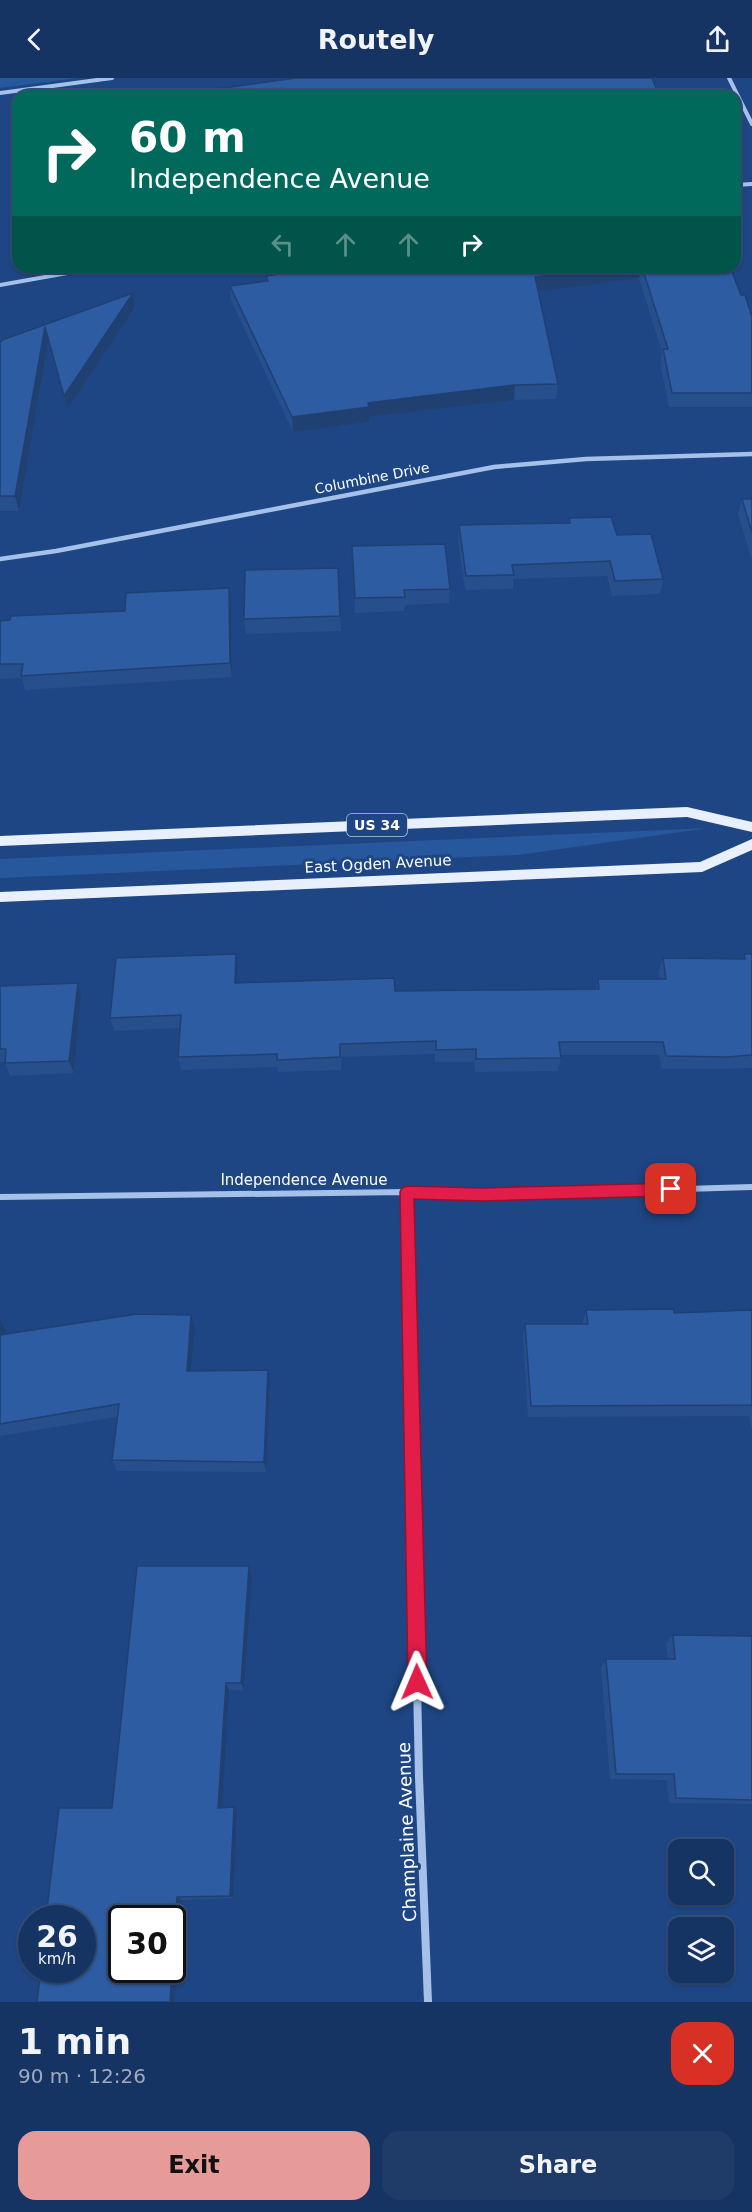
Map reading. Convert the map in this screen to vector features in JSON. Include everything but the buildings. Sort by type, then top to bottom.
[{"type":"main road","name":"US 34","points":[[0,841],[687,812],[752,827]]},
{"type":"main road","name":"East Ogden Avenue","points":[[0,897],[702,867],[752,844]]},
{"type":"street","points":[[22,90],[112,78]]},
{"type":"street","points":[[741,102],[752,124]]},
{"type":"street","points":[[0,285],[67,273]]},
{"type":"street","name":"Columbine Drive","points":[[0,559],[67,549],[494,467],[586,459],[752,454]]},
{"type":"street","name":"Independence Avenue","points":[[0,1197],[407,1192],[482,1194],[752,1187]]},
{"type":"street","name":"Champlaine Avenue","points":[[407,1192],[419,1777],[428,2002]]},
{"type":"shaded area","points":[[0,78],[78,78],[0,88]]},
{"type":"shaded area","points":[[709,828],[518,855],[0,878],[0,859]]},
{"type":"route","points":[[417,1682],[407,1192],[482,1194],[671,1189]]}]
